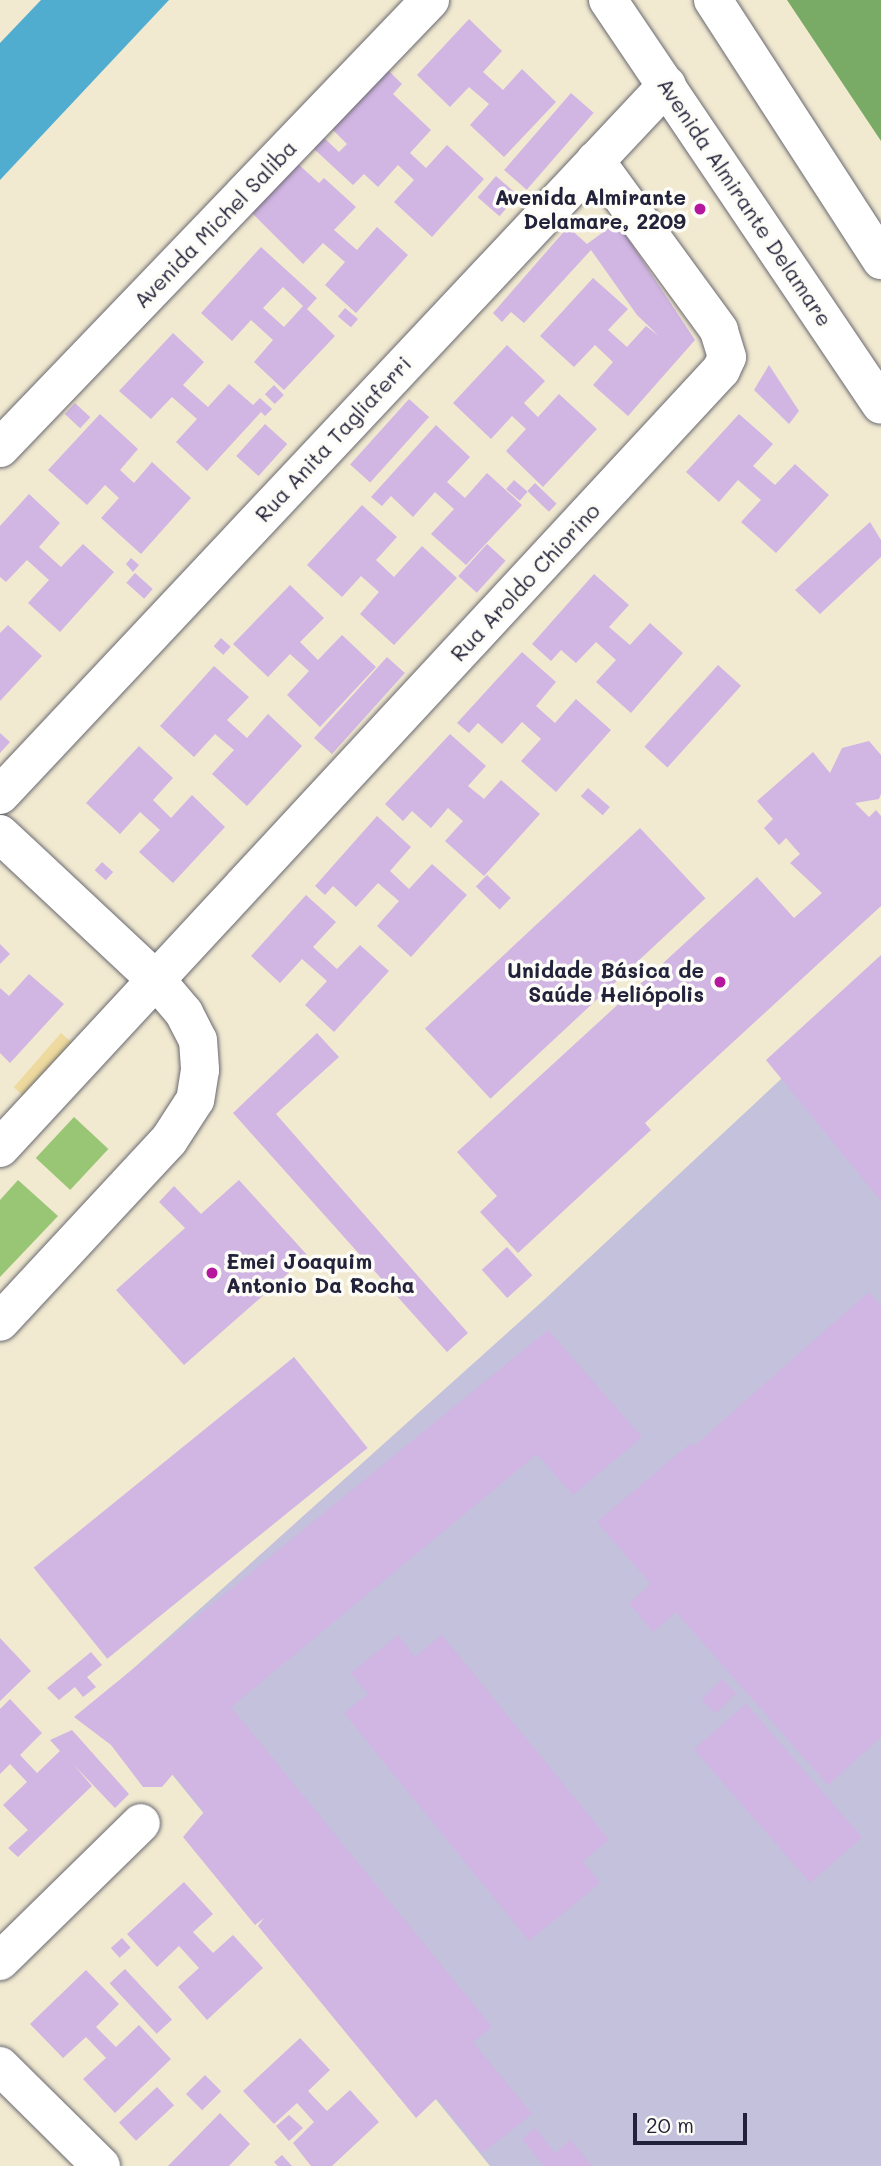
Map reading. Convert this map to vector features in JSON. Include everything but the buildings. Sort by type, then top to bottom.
[{"type":"street","name":"Avenida Michel Saliba","points":[[0,447],[430,0]]},
{"type":"street","name":"Avenida Almirante Delamare","points":[[608,0],[881,404]]},
{"type":"street","points":[[713,0],[881,260]]},
{"type":"street","name":"Rua Anita Tagliaferri","points":[[0,795],[667,85]]},
{"type":"street","name":"Rua Aroldo Chiorino","points":[[0,1148],[158,981],[721,370],[727,357],[719,330],[594,160]]},
{"type":"street","points":[[0,834],[158,981],[184,1013],[198,1040],[200,1070],[195,1100],[169,1140],[0,1322]]},
{"type":"street","points":[[0,1961],[141,1823]]},
{"type":"street","points":[[0,2066],[101,2166]]},
{"type":"shaded area","points":[[881,986],[881,2166],[490,2166],[106,1693],[545,1299]]},
{"type":"green space","points":[[787,0],[881,0],[881,141]]},
{"type":"green space","points":[[74,1117],[108,1149],[70,1190],[36,1158]]},
{"type":"green space","points":[[18,1180],[58,1216],[0,1277],[0,1200]]},
{"type":"sand","points":[[61,1033],[82,1051],[35,1106],[14,1087]]},
{"type":"water","points":[[41,0],[169,0],[0,180],[0,43]]},
{"type":"place","name":"Avenida Almirante Delamare, 2209","points":[[700,209]]},
{"type":"place","name":"Unidade Básica de Saúde Heliópolis","points":[[720,982]]},
{"type":"place","name":"Emei Joaquim Antonio Da Rocha","points":[[212,1273]]}]
